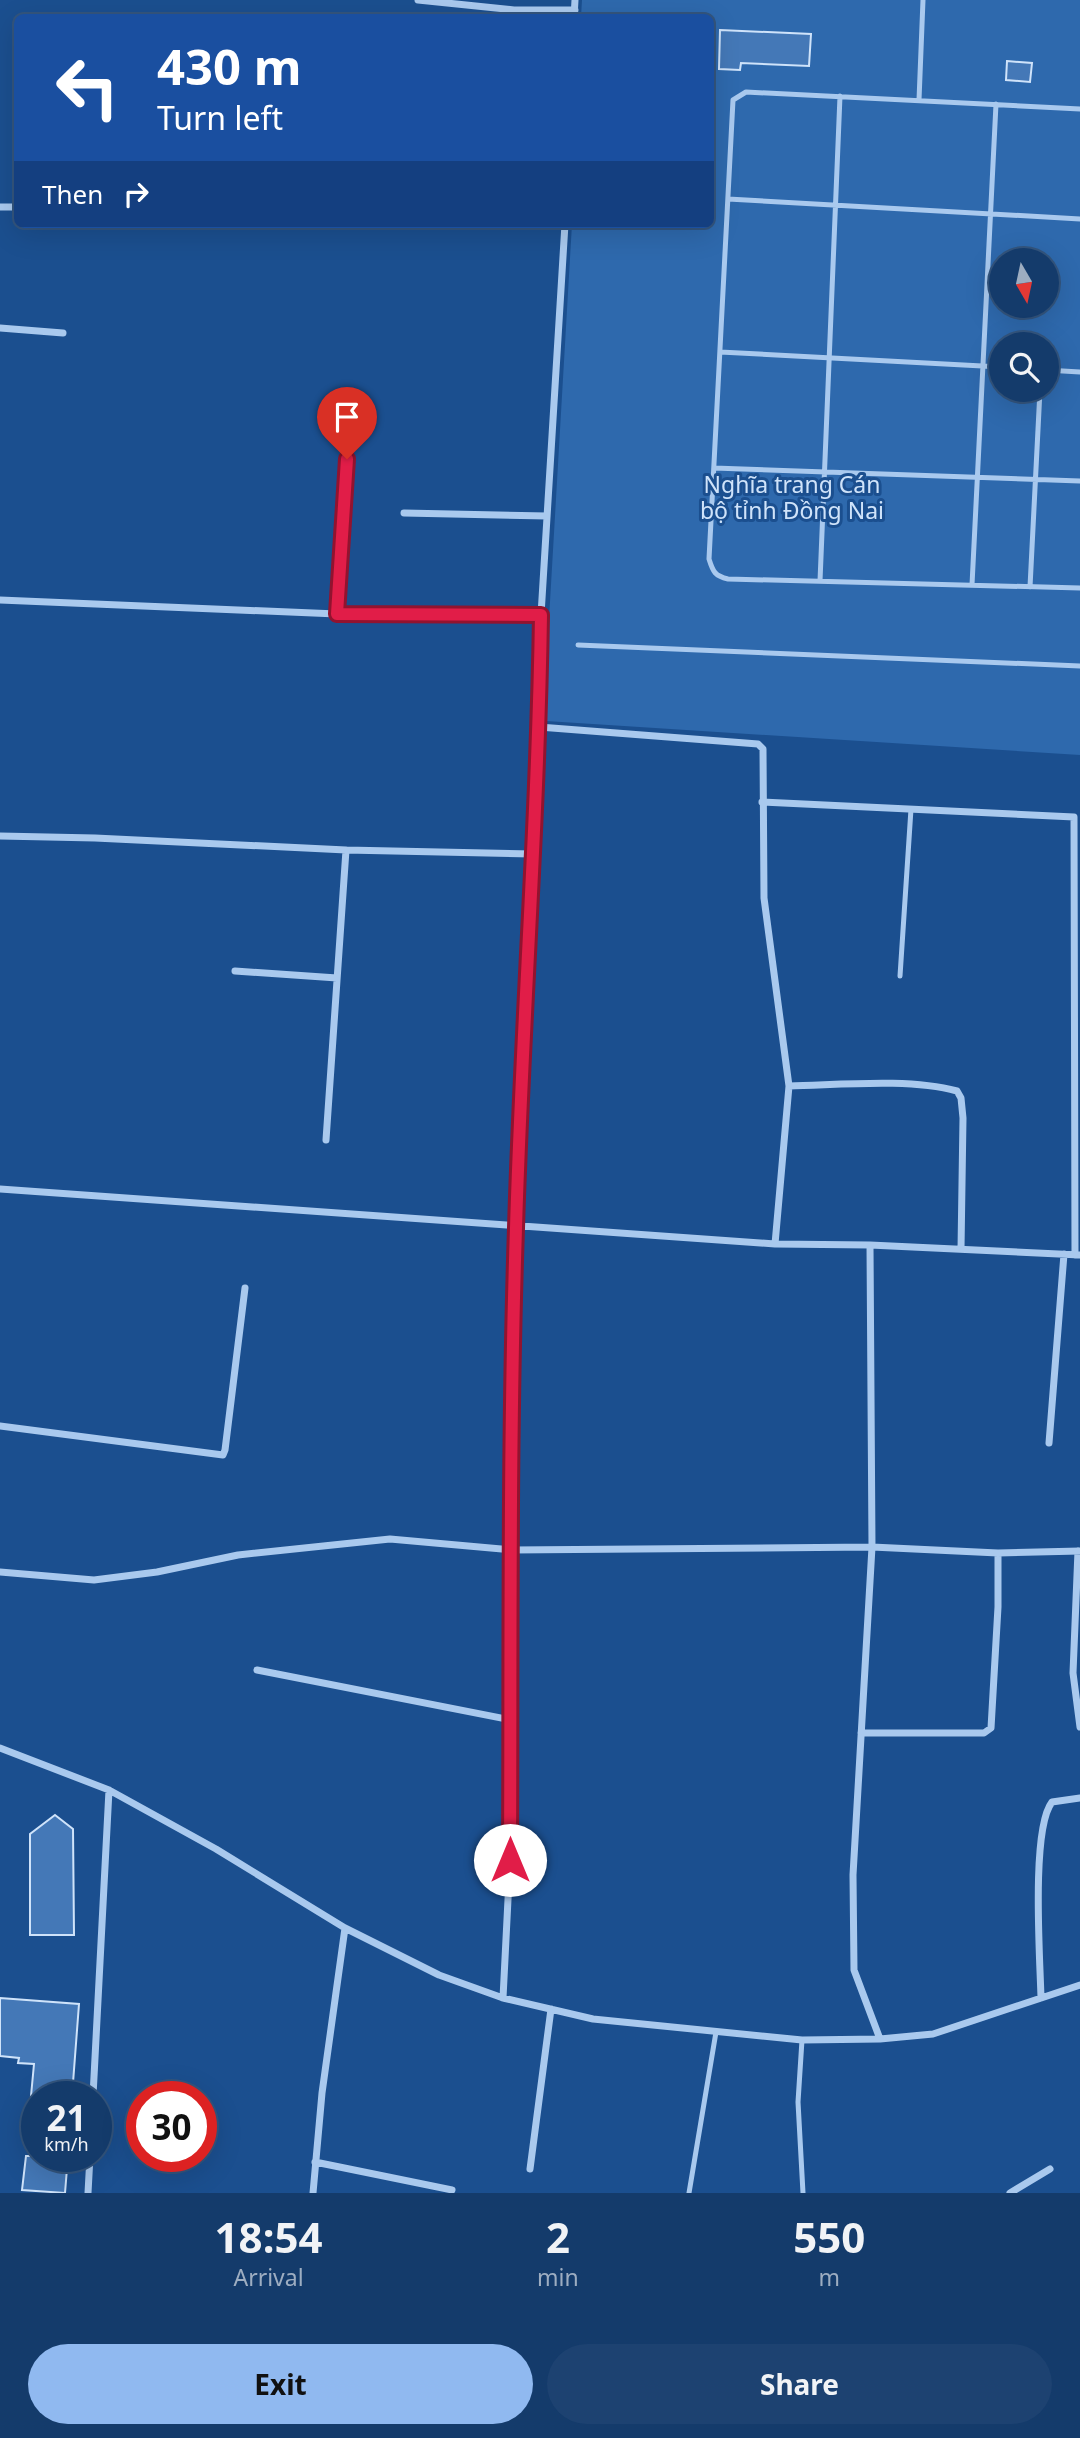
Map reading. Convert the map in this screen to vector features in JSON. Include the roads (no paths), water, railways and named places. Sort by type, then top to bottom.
[{"type":"street","points":[[418,0],[575,14],[575,0]]},
{"type":"street","points":[[503,1998],[510,1860],[511,1385],[516,1226],[539,727],[541,615],[565,228]]},
{"type":"street","points":[[0,328],[63,333]]},
{"type":"street","points":[[337,614],[350,407]]},
{"type":"street","points":[[404,513],[547,516]]},
{"type":"street","points":[[0,600],[337,614],[541,615]]},
{"type":"street","points":[[539,727],[758,744],[763,749],[764,898],[789,1086],[775,1244]]},
{"type":"street","points":[[0,1189],[775,1244],[870,1245],[1077,1255],[1077,824],[1074,817],[762,802]]},
{"type":"street","points":[[0,836],[109,838],[345,850],[532,853]]},
{"type":"street","points":[[326,1140],[345,850]]},
{"type":"street","points":[[235,971],[337,978]]},
{"type":"street","points":[[789,1086],[898,1085],[943,1087],[957,1091],[961,1098],[963,1118],[961,1249]]},
{"type":"street","points":[[870,1245],[872,1547],[853,1875],[853,1970],[880,2039]]},
{"type":"street","points":[[1049,1443],[1064,1254]]},
{"type":"street","points":[[0,1426],[223,1455],[245,1289]]},
{"type":"street","points":[[0,1572],[94,1580],[157,1572],[239,1555],[390,1539],[512,1550],[872,1547],[998,1553],[1079,1551],[1073,1673],[1080,1727]]},
{"type":"street","points":[[861,1733],[984,1733],[991,1728],[998,1606],[998,1553]]},
{"type":"street","points":[[257,1671],[511,1720]]},
{"type":"street","points":[[0,1748],[109,1790],[216,1849],[345,1928],[439,1975],[503,1998],[593,2019],[802,2040],[880,2039],[933,2034],[1080,1985]]},
{"type":"street","points":[[94,2081],[109,1790]]},
{"type":"street","points":[[1041,1998],[1039,1855],[1042,1823],[1046,1809],[1052,1802],[1080,1798]]},
{"type":"street","points":[[313,2193],[322,2093],[345,1928]]},
{"type":"street","points":[[530,2169],[551,2009]]},
{"type":"street","points":[[315,2162],[452,2190]]},
{"type":"street","points":[[1010,2193],[1050,2169]]},
{"type":"street","points":[[88,2193],[89,2172]]},
{"type":"lane","points":[[919,100],[923,0]]},
{"type":"lane","points":[[1080,109],[746,92],[733,100],[709,559],[713,573],[728,579],[1080,588]]},
{"type":"lane","points":[[820,581],[840,96]]},
{"type":"lane","points":[[972,585],[996,104]]},
{"type":"lane","points":[[728,199],[1080,219]]},
{"type":"lane","points":[[720,352],[989,367]]},
{"type":"lane","points":[[1059,371],[1080,372]]},
{"type":"lane","points":[[1030,587],[1039,402]]},
{"type":"lane","points":[[714,468],[1080,481]]},
{"type":"lane","points":[[578,645],[1080,666]]},
{"type":"lane","points":[[900,976],[911,810]]},
{"type":"lane","points":[[689,2193],[716,2032]]},
{"type":"lane","points":[[802,2040],[798,2102],[803,2193]]},
{"type":"park label","name":"Nghĩa trang Cán bộ tỉnh Đồng Nai","points":[[792,498]]}]
